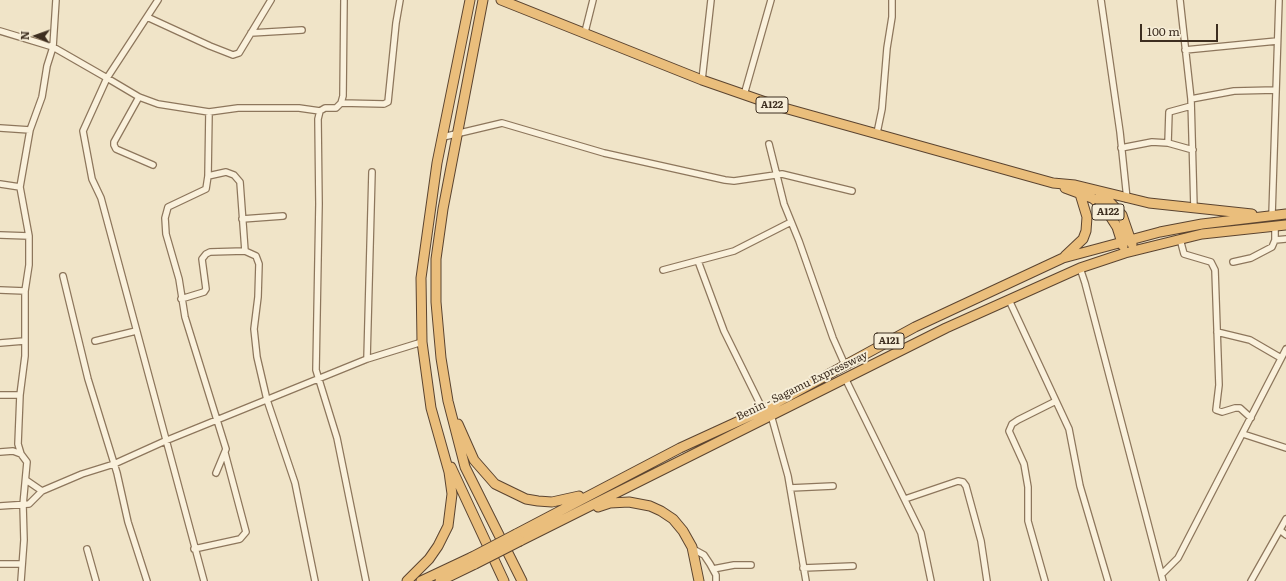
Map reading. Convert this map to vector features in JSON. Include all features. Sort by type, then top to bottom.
[{"type":"highway","name":"A122","points":[[501,0],[702,80],[744,95],[777,106],[877,132],[988,166],[1053,183],[1092,198],[1105,208],[1112,217],[1121,242],[1129,251]]},
{"type":"highway","points":[[407,581],[429,559],[448,526],[452,494],[441,442],[431,408],[422,342],[421,278],[437,163],[469,2]]},
{"type":"highway","points":[[482,4],[457,134],[436,258],[436,302],[441,358],[448,401],[465,467],[522,581]]},
{"type":"highway","name":"A122","points":[[1053,183],[1075,185],[1095,191],[1108,200],[1122,215],[1131,239],[1129,251]]},
{"type":"highway","points":[[1095,191],[1149,203],[1267,215]]},
{"type":"highway","points":[[1064,258],[1083,238],[1086,230],[1086,217],[1080,194]]},
{"type":"highway","name":"A121","points":[[474,561],[518,538],[618,481],[692,442],[767,413],[845,365],[939,315],[1064,258],[1131,239],[1202,224],[1267,215],[1286,214]]},
{"type":"highway","name":"Benin - Sagamu Expressway","points":[[518,538],[568,517],[767,413],[1080,268],[1129,251],[1202,234],[1286,224]]},
{"type":"highway","points":[[448,401],[474,460],[486,476],[507,490],[526,499],[552,502],[572,499],[618,481]]},
{"type":"highway","points":[[441,442],[469,508],[504,581]]},
{"type":"highway","points":[[568,517],[610,504],[629,502],[650,506],[673,519],[683,531],[693,549],[699,581]]},
{"type":"highway","points":[[421,581],[474,561]]},
{"type":"highway","points":[[440,581],[474,561]]},
{"type":"street","points":[[21,581],[24,540],[23,505],[27,462],[21,454],[18,444],[20,395],[25,356],[25,291],[29,265],[29,236],[20,187],[30,130],[42,97],[47,66],[53,47],[56,0]]},
{"type":"street","points":[[158,0],[107,78],[83,131],[92,179],[100,198],[194,549],[204,581]]},
{"type":"street","points":[[147,17],[210,46],[234,55],[239,53],[271,0]]},
{"type":"street","points":[[342,103],[344,0]]},
{"type":"street","points":[[0,31],[53,47],[139,97],[158,104],[209,112],[238,108],[299,108],[320,111],[325,108],[336,108],[342,103],[384,104],[388,102],[396,23],[400,0]]},
{"type":"street","points":[[584,32],[593,0]]},
{"type":"street","points":[[702,80],[711,0]]},
{"type":"street","points":[[744,95],[771,0]]},
{"type":"street","points":[[877,132],[882,109],[887,48],[892,17],[892,0]]},
{"type":"street","points":[[1101,0],[1127,198]]},
{"type":"street","points":[[1180,0],[1191,99],[1194,208]]},
{"type":"street","points":[[1267,215],[1276,90],[1279,0]]},
{"type":"street","points":[[251,33],[302,30]]},
{"type":"street","points":[[1185,50],[1277,41]]},
{"type":"street","points":[[1191,99],[1234,91],[1276,90]]},
{"type":"street","points":[[139,97],[114,142],[114,146],[116,149],[153,165]]},
{"type":"street","points":[[1168,143],[1169,112],[1191,106]]},
{"type":"street","points":[[320,111],[318,118],[319,204],[316,370],[337,438],[366,581]]},
{"type":"street","points":[[194,549],[240,539],[246,532],[225,453],[225,444],[216,420],[185,317],[179,279],[166,234],[165,214],[168,207],[204,191],[207,185],[209,112]]},
{"type":"street","points":[[443,137],[502,123],[604,153],[725,180],[734,181],[776,174],[852,191]]},
{"type":"street","points":[[0,128],[30,130]]},
{"type":"street","points":[[1121,148],[1152,142],[1168,143],[1193,150]]},
{"type":"street","points":[[769,144],[784,204],[833,338],[845,365]]},
{"type":"street","points":[[208,176],[226,172],[234,175],[240,182],[245,251]]},
{"type":"street","points":[[367,359],[372,172]]},
{"type":"street","points":[[0,184],[20,187]]},
{"type":"street","points":[[242,219],[283,216]]},
{"type":"street","points":[[662,270],[747,246],[791,222]]},
{"type":"street","points":[[1233,262],[1252,258],[1272,247],[1275,240],[1274,226]]},
{"type":"street","points":[[0,235],[29,236]]},
{"type":"street","points":[[1180,239],[1184,254],[1211,262],[1214,265],[1219,385],[1216,410],[1222,412],[1240,408],[1251,418]]},
{"type":"street","points":[[1275,240],[1286,239]]},
{"type":"street","points":[[182,299],[204,292],[203,256],[210,252],[245,251],[256,256],[259,264],[258,297],[254,329],[257,357],[267,400],[295,483],[315,581]]},
{"type":"street","points":[[698,261],[724,331],[767,413],[783,453],[806,581]]},
{"type":"street","points":[[1080,268],[1163,581]]},
{"type":"street","points":[[63,276],[88,379],[114,464],[128,522],[147,581]]},
{"type":"street","points":[[0,290],[25,291]]},
{"type":"street","points":[[1009,300],[1069,429],[1080,486],[1108,581]]},
{"type":"street","points":[[95,341],[136,331]]},
{"type":"street","points":[[1217,332],[1250,340],[1281,358]]},
{"type":"street","points":[[0,343],[24,341]]},
{"type":"street","points":[[0,506],[29,504],[42,491],[88,472],[114,464],[165,441],[367,359],[422,342]]},
{"type":"street","points":[[1162,574],[1178,558],[1286,349]]},
{"type":"street","points":[[844,378],[921,533],[931,581]]},
{"type":"street","points":[[0,395],[20,395]]},
{"type":"street","points":[[1045,581],[1028,522],[1028,487],[1024,464],[1009,431],[1012,424],[1018,420],[1056,401]]},
{"type":"street","points":[[1243,434],[1286,448]]},
{"type":"street","points":[[0,452],[13,451],[21,454]]},
{"type":"street","points":[[216,473],[225,453]]},
{"type":"street","points":[[26,480],[42,491]]},
{"type":"street","points":[[905,499],[958,482],[963,482],[966,486],[981,541],[987,581]]},
{"type":"street","points":[[790,488],[833,486]]},
{"type":"street","points":[[1251,581],[1286,519]]},
{"type":"street","points":[[1280,530],[1286,535]]},
{"type":"street","points":[[87,549],[96,581]]},
{"type":"street","points":[[693,549],[704,555],[714,569],[716,581]]},
{"type":"street","points":[[0,564],[22,564]]},
{"type":"street","points":[[714,569],[734,565],[751,565]]},
{"type":"street","points":[[803,568],[853,566]]}]
